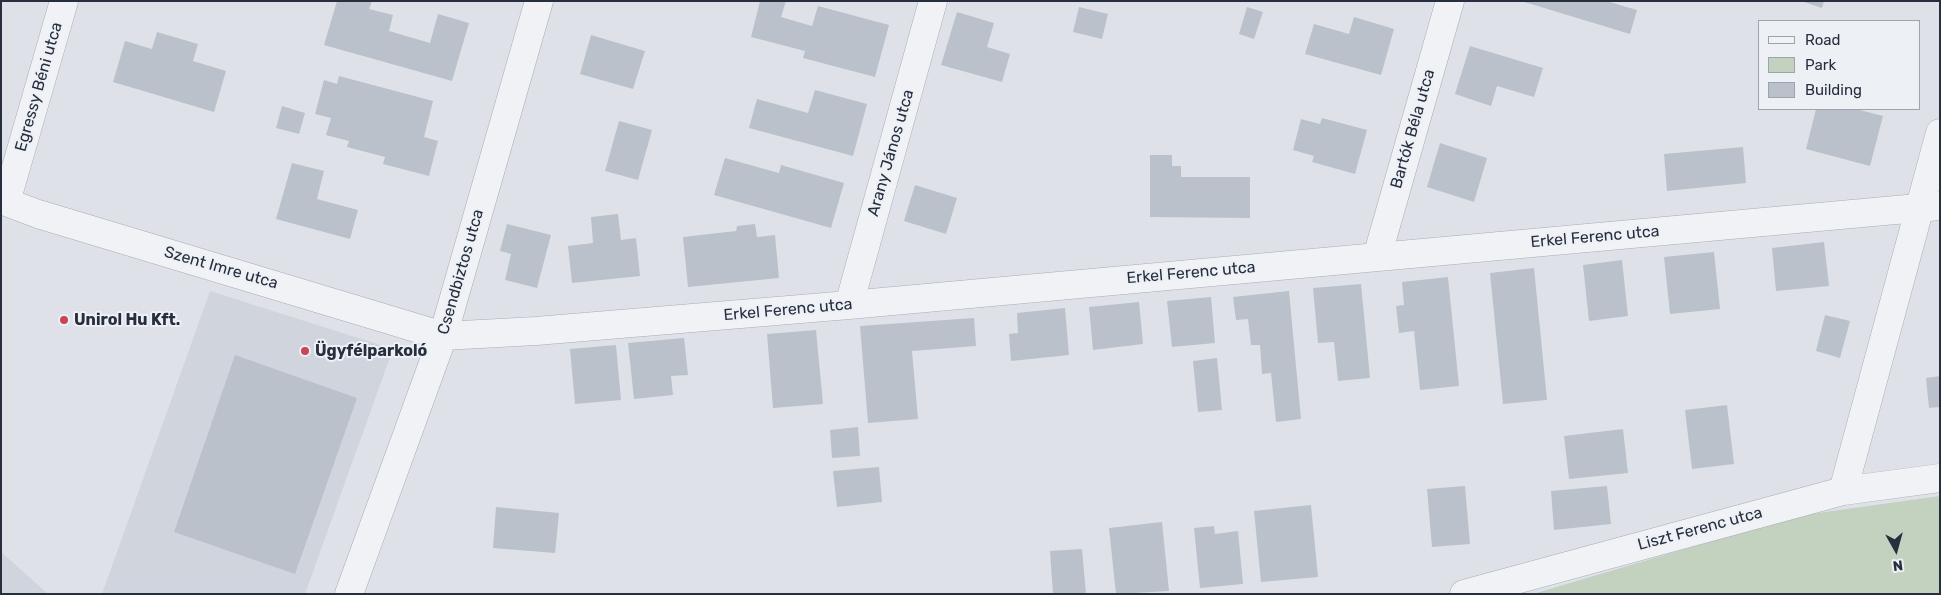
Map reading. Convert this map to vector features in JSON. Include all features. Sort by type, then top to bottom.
[{"type":"street","name":"Egressy Béni utca","points":[[4,200],[64,1]]},
{"type":"street","name":"Csendbiztos utca","points":[[349,594],[443,336],[539,1]]},
{"type":"street","name":"Arany János utca","points":[[849,305],[933,1]]},
{"type":"street","name":"Bartók Béla utca","points":[[1377,256],[1450,1]]},
{"type":"street","points":[[1843,491],[1929,206],[1940,133]]},
{"type":"street","name":"Szent Imre utca","points":[[4,200],[38,214],[443,336]]},
{"type":"street","name":"Erkel Ferenc utca","points":[[443,336],[536,332],[849,305],[1929,206]]},
{"type":"street","name":"Liszt Ferenc utca","points":[[1464,594],[1843,491],[1940,478]]},
{"type":"shaded area","points":[[210,291],[393,349],[305,594],[102,594]]},
{"type":"shaded area","points":[[1,552],[48,594],[1,594]]},
{"type":"green space","points":[[1940,496],[1940,594],[1533,594],[1796,516]]},
{"type":"building","points":[[337,1],[372,1],[369,9],[393,15],[389,31],[430,43],[438,14],[469,23],[452,81],[324,45]]},
{"type":"building","points":[[760,1],[786,1],[781,17],[812,26],[818,6],[889,25],[875,77],[803,58],[805,51],[751,37]]},
{"type":"building","points":[[1521,1],[1606,1],[1637,10],[1630,34]]},
{"type":"building","points":[[1801,1],[1824,1],[1822,8]]},
{"type":"building","points":[[1079,7],[1108,14],[1102,39],[1073,32]]},
{"type":"building","points":[[1247,7],[1263,12],[1254,39],[1239,34]]},
{"type":"building","points":[[957,12],[994,23],[987,47],[1010,54],[1002,82],[941,65]]},
{"type":"building","points":[[1354,17],[1394,29],[1381,75],[1305,54],[1314,24],[1349,34]]},
{"type":"building","points":[[157,32],[198,44],[193,61],[226,71],[214,112],[113,82],[125,41],[152,49]]},
{"type":"building","points":[[591,35],[645,51],[633,89],[580,74]]},
{"type":"building","points":[[1470,46],[1543,68],[1534,97],[1497,86],[1491,106],[1455,94]]},
{"type":"building","points":[[339,76],[433,101],[424,137],[438,141],[429,176],[383,164],[385,157],[347,147],[349,141],[326,135],[331,118],[315,114],[324,80],[337,84]]},
{"type":"building","points":[[815,90],[867,104],[853,156],[749,128],[757,99],[808,113]]},
{"type":"building","points":[[282,106],[305,113],[299,134],[276,128]]},
{"type":"building","points":[[1816,110],[1860,110],[1883,116],[1870,166],[1806,149]]},
{"type":"building","points":[[1322,118],[1367,130],[1355,174],[1312,162],[1314,156],[1293,150],[1301,119],[1320,124]]},
{"type":"building","points":[[619,121],[652,130],[638,180],[605,171]]},
{"type":"building","points":[[1440,143],[1487,158],[1474,202],[1427,187]]},
{"type":"building","points":[[1743,147],[1746,183],[1667,191],[1664,154]]},
{"type":"building","points":[[1150,155],[1172,155],[1172,166],[1181,166],[1181,177],[1250,177],[1250,218],[1150,217]]},
{"type":"building","points":[[725,158],[779,173],[781,165],[844,183],[831,228],[714,195]]},
{"type":"building","points":[[292,163],[324,171],[317,199],[358,210],[350,239],[276,219]]},
{"type":"building","points":[[915,185],[957,198],[946,234],[904,221]]},
{"type":"building","points":[[618,214],[621,240],[636,238],[640,276],[572,283],[568,246],[593,243],[591,217]]},
{"type":"building","points":[[507,224],[551,235],[537,288],[505,280],[511,254],[500,251]]},
{"type":"building","points":[[755,224],[757,237],[775,235],[779,278],[688,287],[683,237],[736,231],[737,226]]},
{"type":"building","points":[[1824,242],[1829,286],[1776,291],[1772,248]]},
{"type":"building","points":[[1714,252],[1720,309],[1670,314],[1664,257]]},
{"type":"building","points":[[1622,260],[1628,316],[1589,321],[1583,265]]},
{"type":"building","points":[[1534,268],[1547,400],[1503,404],[1490,273]]},
{"type":"building","points":[[1448,277],[1459,386],[1420,390],[1414,331],[1399,333],[1396,306],[1404,305],[1402,282]]},
{"type":"building","points":[[1361,284],[1370,378],[1338,381],[1334,342],[1318,343],[1313,288]]},
{"type":"building","points":[[1289,291],[1301,419],[1276,422],[1271,373],[1262,374],[1260,345],[1251,345],[1248,319],[1236,320],[1233,297]]},
{"type":"building","points":[[1211,297],[1215,343],[1172,347],[1167,301]]},
{"type":"building","points":[[1139,302],[1143,344],[1093,350],[1089,307]]},
{"type":"building","points":[[1065,308],[1069,355],[1011,361],[1009,334],[1018,333],[1017,313]]},
{"type":"building","points":[[1825,315],[1850,321],[1840,358],[1816,351]]},
{"type":"building","points":[[974,318],[976,346],[912,351],[918,419],[868,423],[860,326]]},
{"type":"building","points":[[816,330],[823,404],[773,408],[767,334]]},
{"type":"building","points":[[684,338],[688,375],[671,376],[673,395],[634,399],[628,343]]},
{"type":"building","points":[[616,345],[621,400],[575,404],[570,349]]},
{"type":"building","points":[[235,355],[357,398],[295,574],[174,532]]},
{"type":"building","points":[[1217,358],[1222,410],[1198,412],[1193,361]]},
{"type":"building","points":[[1940,376],[1940,407],[1929,408],[1926,378]]},
{"type":"building","points":[[1727,405],[1734,464],[1692,469],[1685,410]]},
{"type":"building","points":[[858,427],[860,456],[832,458],[830,430]]},
{"type":"building","points":[[1623,429],[1628,473],[1569,479],[1564,436]]},
{"type":"building","points":[[879,467],[882,502],[837,507],[833,471]]},
{"type":"building","points":[[1465,486],[1470,544],[1432,547],[1427,489]]},
{"type":"building","points":[[1607,486],[1611,524],[1554,530],[1551,491]]},
{"type":"building","points":[[1311,505],[1318,577],[1261,582],[1254,511]]},
{"type":"building","points":[[496,507],[559,513],[555,553],[493,548]]},
{"type":"building","points":[[1162,522],[1169,591],[1116,594],[1109,528]]},
{"type":"building","points":[[1214,526],[1215,534],[1238,531],[1243,584],[1200,588],[1194,528]]},
{"type":"building","points":[[1082,549],[1086,594],[1053,594],[1050,551]]},
{"type":"place","name":"Unirol Hu Kft.","points":[[64,320]]},
{"type":"place","name":"Ügyfélparkoló","points":[[305,351]]}]
